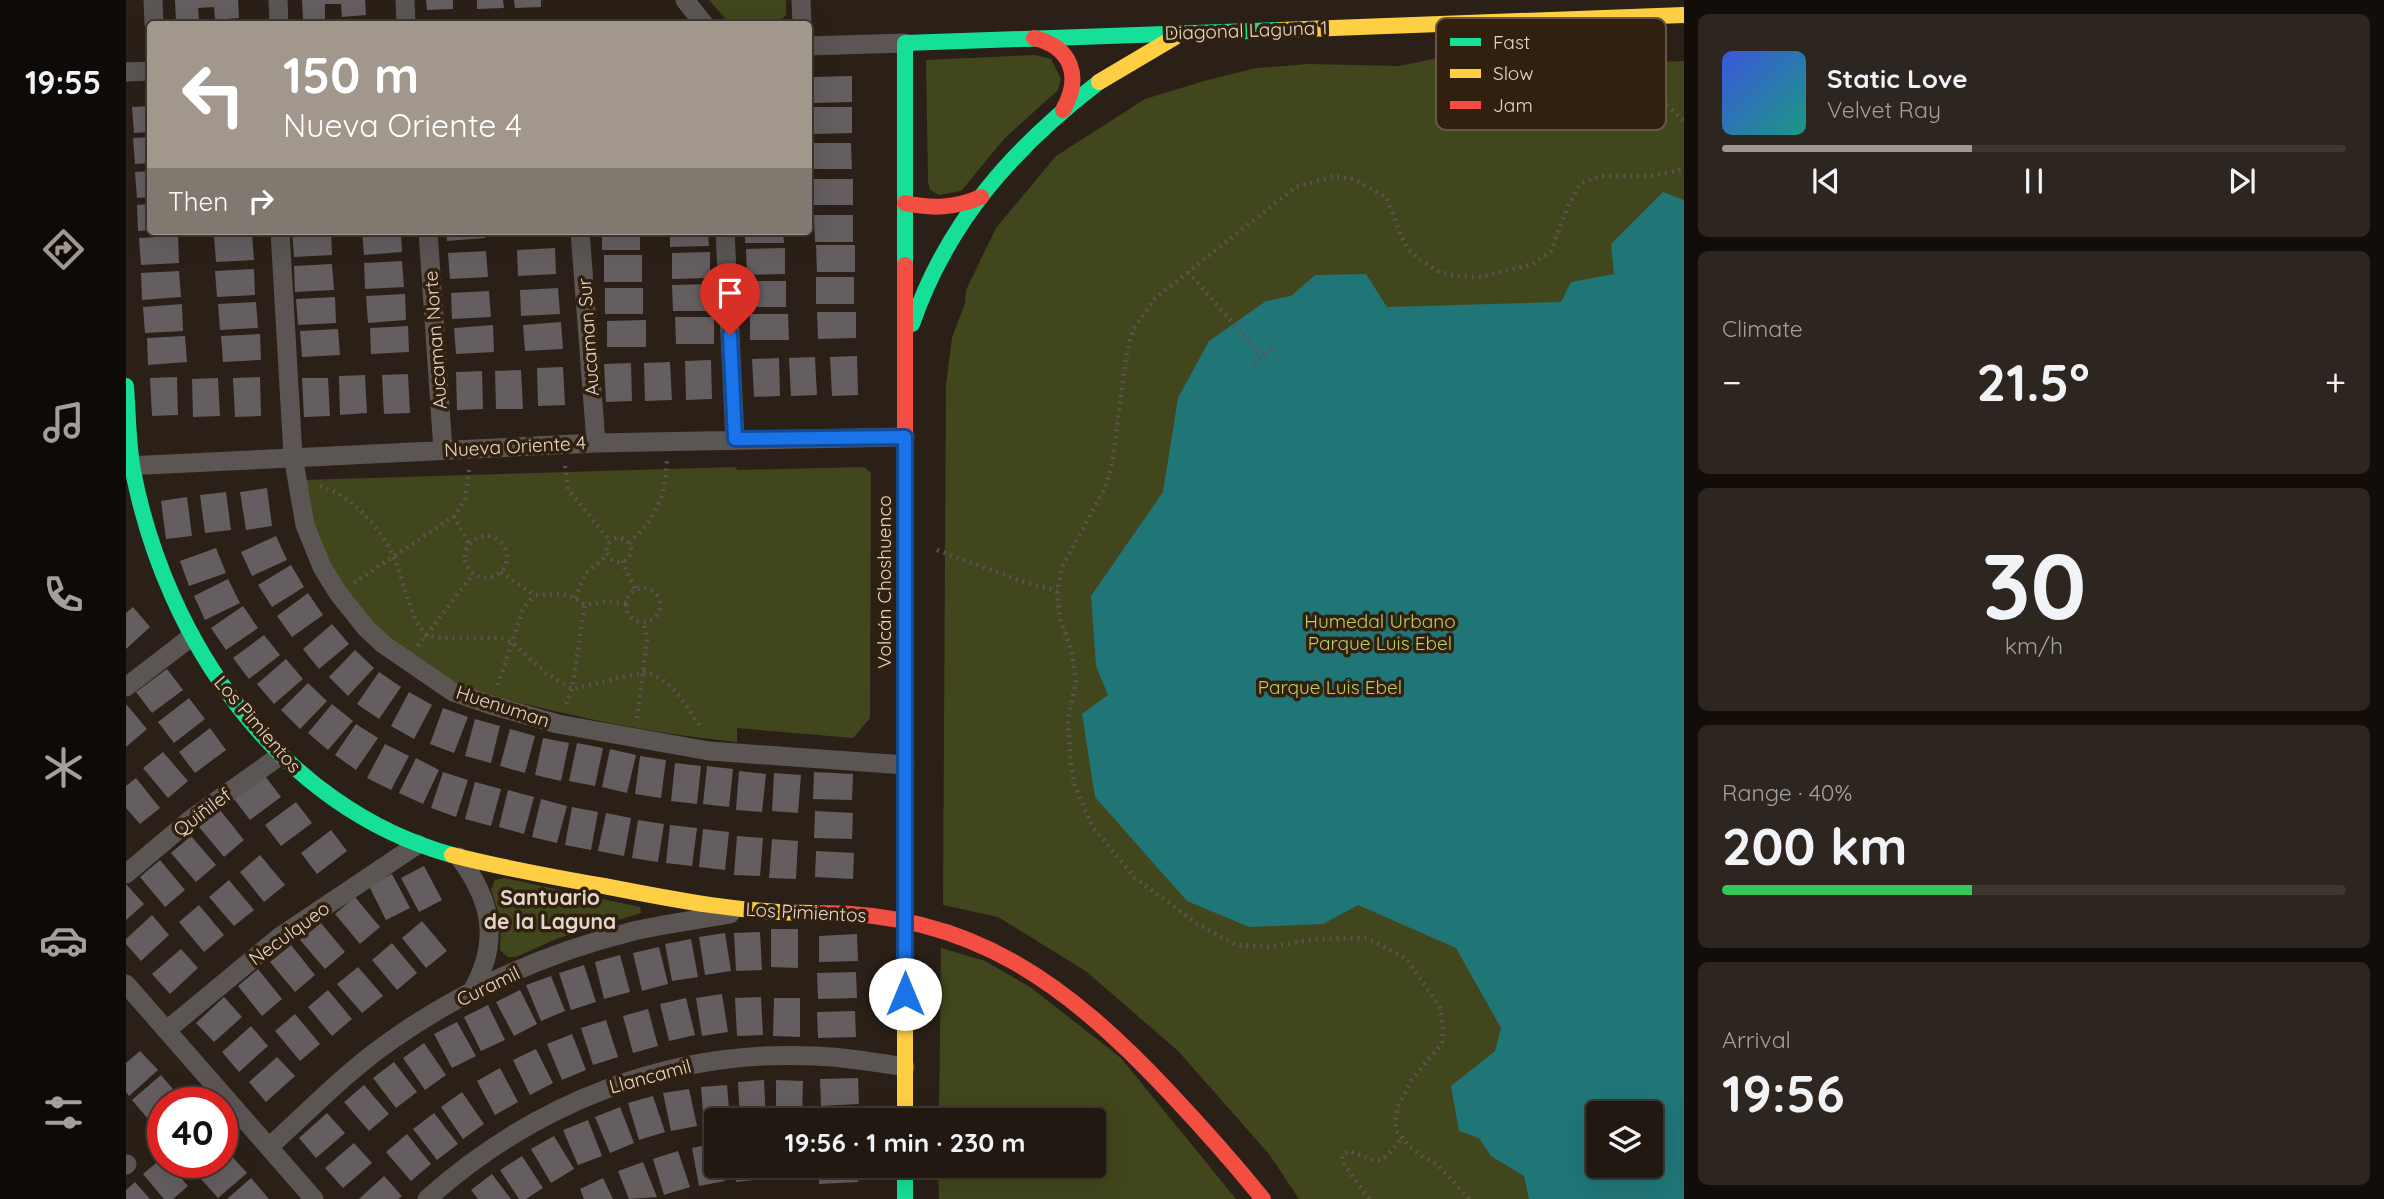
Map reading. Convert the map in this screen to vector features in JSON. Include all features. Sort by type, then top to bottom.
[{"type":"street","points":[[153,0],[154,21]]},
{"type":"street","points":[[278,0],[279,21]]},
{"type":"street","points":[[405,0],[406,21]]},
{"type":"street","points":[[685,0],[702,21]]},
{"type":"street","points":[[801,0],[802,21]]},
{"type":"street","name":"Diagonal Laguna 1","points":[[1601,18],[1684,15]]},
{"type":"street","name":"Diagonal Laguna 1","points":[[812,46],[1436,24]]},
{"type":"street","points":[[905,351],[915,315],[950,239],[1017,155],[1061,112],[1103,79],[1132,59],[1184,33]]},
{"type":"street","points":[[1028,38],[1050,43],[1067,57],[1072,68],[1073,91],[1061,112]]},
{"type":"street","name":"Volcán Choshuenco","points":[[905,43],[905,1108]]},
{"type":"street","points":[[126,72],[147,71]]},
{"type":"street","points":[[905,203],[941,208],[961,205],[981,197]]},
{"type":"street","name":"Huenuman","points":[[280,235],[304,525],[322,567],[338,593],[366,628],[406,662],[453,692],[558,724],[709,751],[905,765]]},
{"type":"street","name":"Aucaman Norte","points":[[428,235],[443,450]]},
{"type":"street","name":"Aucaman Sur","points":[[580,235],[596,443]]},
{"type":"street","points":[[725,235],[735,439]]},
{"type":"street","name":"Los Pimientos","points":[[126,386],[133,503],[191,637],[229,696],[281,755],[302,775],[355,813],[418,844],[459,857],[626,891],[751,911],[865,914],[906,920],[992,949],[1065,995],[1098,1023],[1163,1086],[1263,1199]]},
{"type":"street","name":"Nueva Oriente 4","points":[[129,465],[563,444],[905,437]]},
{"type":"street","points":[[126,687],[191,637]]},
{"type":"street","name":"Quiñilef","points":[[126,874],[191,819],[281,755]]},
{"type":"street","name":"Neculqueo","points":[[167,1030],[278,938],[418,844]]},
{"type":"street","points":[[459,857],[474,877],[489,920],[487,958],[481,977],[471,993]]},
{"type":"street","name":"Curamil","points":[[269,1147],[388,1043],[471,993],[546,958],[591,943],[660,926],[751,911]]},
{"type":"street","points":[[126,984],[314,1199]]},
{"type":"street","name":"Llancamil","points":[[427,1199],[494,1146],[530,1123],[567,1104],[646,1074],[688,1065],[773,1055],[816,1056],[905,1067]]},
{"type":"street","points":[[905,1178],[905,1199]]},
{"type":"path","points":[[1666,105],[1684,120]]},
{"type":"path","points":[[1469,1199],[1437,1164],[1423,1157],[1401,1139],[1395,1122],[1398,1106],[1411,1080],[1442,1043],[1440,1008],[1406,959],[1367,938],[1314,939],[1270,947],[1236,945],[1196,923],[1135,878],[1092,826],[1075,787],[1071,766],[1068,721],[1076,680],[1071,649],[1060,619],[1057,591],[1062,567],[1106,486],[1112,464],[1126,358],[1133,330],[1155,298],[1296,187],[1319,178],[1334,176],[1354,179],[1387,198],[1401,236],[1408,249],[1420,260],[1437,271],[1457,276],[1481,277],[1533,264],[1552,251],[1567,208],[1580,184],[1600,176],[1651,176],[1684,169]]},
{"type":"path","points":[[1188,272],[1262,356]]},
{"type":"path","points":[[1253,363],[1272,348]]},
{"type":"path","points":[[622,562],[630,554],[629,543],[652,517],[664,495],[668,442]]},
{"type":"path","points":[[563,444],[568,489],[610,541]]},
{"type":"path","points":[[338,593],[454,516],[465,499],[472,448]]},
{"type":"path","points":[[299,456],[318,484],[347,500],[376,529],[394,556],[412,616],[426,635],[438,638],[501,638],[513,643],[546,673],[572,689],[644,673],[660,680],[686,705],[702,729],[709,751]]},
{"type":"path","points":[[454,516],[469,544]]},
{"type":"path","points":[[484,536],[500,541],[507,556],[501,572],[488,578],[473,574],[466,565],[465,554],[469,544],[484,536]]},
{"type":"path","points":[[610,541],[620,538],[629,543]]},
{"type":"path","points":[[610,541],[608,555],[617,562],[622,562]]},
{"type":"path","points":[[937,550],[1008,577],[1057,591]]},
{"type":"path","points":[[575,598],[585,575],[608,555]]},
{"type":"path","points":[[622,562],[635,589]]},
{"type":"path","points":[[501,572],[534,595],[550,593],[575,598],[585,605],[603,602],[626,603]]},
{"type":"path","points":[[406,662],[473,574]]},
{"type":"path","points":[[635,589],[650,589],[659,601],[657,615],[645,622],[631,617],[626,611],[627,597],[635,589]]},
{"type":"path","points":[[491,705],[523,609],[534,595]]},
{"type":"path","points":[[558,724],[572,689],[585,605]]},
{"type":"path","points":[[635,739],[647,640],[645,622]]},
{"type":"path","points":[[1369,1199],[1343,1164],[1343,1154],[1349,1151],[1376,1161],[1386,1158],[1401,1139]]},
{"type":"green space","points":[[709,0],[786,0],[786,15],[780,21],[727,21]]},
{"type":"green space","points":[[1035,55],[1051,59],[1061,79],[1058,90],[1004,139],[961,191],[939,195],[930,190],[926,60]]},
{"type":"green space","name":"Parque Luis Ebel","points":[[1436,58],[1436,130],[1666,130],[1666,62],[1684,61],[1684,1199],[1299,1199],[1269,1154],[1178,1051],[1087,972],[998,917],[943,905],[946,384],[952,338],[965,303],[966,290],[996,228],[1056,156],[1145,99],[1256,68],[1308,64],[1399,66]]},
{"type":"green space","points":[[736,467],[737,470],[864,467],[871,473],[870,718],[853,738],[737,728],[737,742],[692,737],[581,717],[498,697],[462,685],[416,660],[374,623],[355,601],[326,555],[316,531],[303,480]]},
{"type":"green space","points":[[504,878],[640,907],[641,913],[556,939],[516,957],[508,957],[500,950],[501,921],[491,890],[495,880]]},
{"type":"green space","points":[[941,948],[985,961],[1030,987],[1121,1058],[1236,1199],[939,1199],[938,1178],[1106,1178],[1106,1108],[939,1108]]},
{"type":"water","name":"Humedal Urbano Parque Luis Ebel","points":[[1663,192],[1684,200],[1684,1199],[1529,1199],[1524,1176],[1491,1156],[1479,1138],[1459,1131],[1451,1086],[1495,1051],[1501,1028],[1456,948],[1358,905],[1323,924],[1249,927],[1187,901],[1095,797],[1082,714],[1108,695],[1096,666],[1091,596],[1163,492],[1178,398],[1209,341],[1266,301],[1291,296],[1315,275],[1366,274],[1387,307],[1561,302],[1571,282],[1614,274],[1611,244]]},
{"type":"building","points":[[175,0],[238,0],[239,18],[215,20],[214,7],[198,8],[199,21],[176,21]]},
{"type":"building","points":[[302,0],[365,0],[366,15],[342,17],[341,4],[325,4],[325,19],[303,20]]},
{"type":"building","points":[[426,0],[453,0],[453,9],[427,10]]},
{"type":"building","points":[[477,0],[503,0],[504,8],[477,9]]},
{"type":"building","points":[[514,0],[541,0],[541,7],[515,8]]},
{"type":"building","points":[[852,76],[852,102],[814,103],[814,77]]},
{"type":"building","points":[[147,106],[147,132],[134,133],[132,107]]},
{"type":"building","points":[[814,107],[852,107],[852,133],[814,134]]},
{"type":"building","points":[[147,137],[147,163],[135,164],[133,138]]},
{"type":"building","points":[[813,143],[851,143],[852,169],[813,169]]},
{"type":"building","points":[[147,171],[147,197],[137,198],[135,172]]},
{"type":"building","points":[[814,179],[853,179],[853,205],[814,205]]},
{"type":"building","points":[[147,204],[147,230],[138,231],[137,205]]},
{"type":"building","points":[[814,215],[853,215],[853,242],[815,242]]},
{"type":"building","points":[[252,235],[254,260],[216,262],[214,236]]},
{"type":"building","points":[[292,235],[331,235],[332,255],[294,257]]},
{"type":"building","points":[[362,235],[401,235],[402,252],[364,255]]},
{"type":"building","points":[[446,235],[485,235],[485,238],[447,241]]},
{"type":"building","points":[[515,235],[554,235],[515,237]]},
{"type":"building","points":[[602,235],[640,235],[640,250],[602,250]]},
{"type":"building","points":[[670,235],[708,235],[709,246],[670,247]]},
{"type":"building","points":[[745,235],[783,235],[784,243],[745,243]]},
{"type":"building","points":[[178,236],[179,263],[141,265],[139,238]]},
{"type":"building","points":[[816,245],[855,245],[855,272],[817,272]]},
{"type":"building","points":[[555,248],[556,274],[518,276],[517,250]]},
{"type":"building","points":[[785,248],[785,274],[747,275],[746,249]]},
{"type":"building","points":[[486,251],[488,277],[450,279],[448,253]]},
{"type":"building","points":[[710,252],[710,278],[672,279],[672,253]]},
{"type":"building","points":[[604,255],[642,255],[642,282],[604,282]]},
{"type":"building","points":[[402,261],[404,287],[365,289],[364,263]]},
{"type":"building","points":[[332,264],[334,290],[295,292],[294,266]]},
{"type":"building","points":[[254,269],[255,295],[217,297],[215,271]]},
{"type":"building","points":[[179,271],[181,297],[142,300],[141,273]]},
{"type":"building","points":[[816,277],[854,277],[854,304],[816,304]]},
{"type":"building","points":[[747,281],[786,281],[786,307],[748,307]]},
{"type":"building","points":[[711,284],[711,311],[673,311],[672,285]]},
{"type":"building","points":[[558,288],[560,314],[521,316],[520,290]]},
{"type":"building","points":[[605,288],[643,288],[643,314],[605,314]]},
{"type":"building","points":[[489,291],[491,317],[452,319],[451,293]]},
{"type":"building","points":[[405,294],[406,320],[368,323],[366,296]]},
{"type":"building","points":[[335,297],[336,323],[298,325],[296,299]]},
{"type":"building","points":[[256,302],[258,328],[220,330],[218,304]]},
{"type":"building","points":[[182,304],[183,331],[145,333],[143,307]]},
{"type":"building","points":[[817,312],[856,312],[856,338],[818,339]]},
{"type":"building","points":[[750,314],[788,314],[789,340],[750,340]]},
{"type":"building","points":[[675,317],[714,317],[714,344],[676,344]]},
{"type":"building","points":[[646,320],[646,347],[607,347],[607,321]]},
{"type":"building","points":[[561,322],[563,349],[525,351],[523,325]]},
{"type":"building","points":[[493,325],[494,352],[456,354],[454,328]]},
{"type":"building","points":[[408,326],[409,352],[371,354],[370,328]]},
{"type":"building","points":[[338,329],[340,355],[302,357],[300,331]]},
{"type":"building","points":[[260,334],[261,360],[223,362],[221,336]]},
{"type":"building","points":[[185,336],[187,362],[148,365],[147,338]]},
{"type":"building","points":[[857,356],[858,395],[832,396],[830,357]]},
{"type":"building","points":[[815,357],[817,395],[791,396],[789,358]]},
{"type":"building","points":[[779,358],[780,396],[754,397],[752,359]]},
{"type":"building","points":[[711,360],[712,399],[686,400],[685,361]]},
{"type":"building","points":[[670,362],[672,400],[645,401],[644,363]]},
{"type":"building","points":[[631,363],[632,401],[606,402],[604,364]]},
{"type":"building","points":[[563,367],[565,405],[538,406],[537,368]]},
{"type":"building","points":[[521,370],[523,409],[496,409],[495,371]]},
{"type":"building","points":[[482,371],[483,409],[457,410],[456,372]]},
{"type":"building","points":[[408,374],[410,413],[384,414],[382,375]]},
{"type":"building","points":[[365,375],[367,413],[340,415],[339,376]]},
{"type":"building","points":[[177,377],[178,415],[152,416],[150,378]]},
{"type":"building","points":[[260,377],[261,416],[235,417],[233,378]]},
{"type":"building","points":[[218,378],[220,416],[193,417],[192,379]]},
{"type":"building","points":[[302,378],[328,378],[330,416],[304,417]]},
{"type":"building","points":[[267,488],[272,526],[246,530],[240,492]]},
{"type":"building","points":[[226,492],[231,530],[205,533],[200,495]]},
{"type":"building","points":[[187,497],[192,536],[166,539],[161,501]]},
{"type":"building","points":[[276,536],[287,560],[252,576],[241,552]]},
{"type":"building","points":[[216,548],[226,573],[189,586],[180,561]]},
{"type":"building","points":[[291,565],[304,587],[272,607],[258,585]]},
{"type":"building","points":[[228,579],[240,603],[205,620],[194,596]]},
{"type":"building","points":[[308,593],[323,615],[292,637],[277,616]]},
{"type":"building","points":[[243,606],[258,628],[226,650],[211,628]]},
{"type":"building","points":[[133,607],[150,627],[126,649],[126,613]]},
{"type":"building","points":[[332,624],[349,644],[319,669],[303,649]]},
{"type":"building","points":[[264,635],[280,655],[249,679],[233,658]]},
{"type":"building","points":[[355,650],[374,668],[348,696],[329,677]]},
{"type":"building","points":[[286,659],[303,679],[274,704],[257,684]]},
{"type":"building","points":[[167,669],[183,690],[152,713],[136,692]]},
{"type":"building","points":[[379,672],[401,687],[379,719],[357,704]]},
{"type":"building","points":[[308,683],[327,701],[300,729],[281,710]]},
{"type":"building","points":[[409,692],[432,705],[414,739],[391,726]]},
{"type":"building","points":[[189,698],[205,719],[174,743],[158,722]]},
{"type":"building","points":[[126,704],[147,729],[126,747]]},
{"type":"building","points":[[332,704],[353,721],[328,750],[308,733]]},
{"type":"building","points":[[443,708],[468,717],[454,753],[430,744]]},
{"type":"building","points":[[475,719],[500,726],[491,763],[465,756]]},
{"type":"building","points":[[356,724],[378,738],[356,770],[335,755]]},
{"type":"building","points":[[210,728],[226,750],[195,773],[179,752]]},
{"type":"building","points":[[510,729],[535,736],[525,773],[500,766]]},
{"type":"building","points":[[543,738],[569,743],[561,781],[535,775]]},
{"type":"building","points":[[577,743],[603,748],[595,786],[569,781]]},
{"type":"building","points":[[385,744],[409,756],[391,790],[367,778]]},
{"type":"building","points":[[610,749],[636,755],[627,793],[602,787]]},
{"type":"building","points":[[163,752],[188,781],[168,798],[143,768]]},
{"type":"building","points":[[640,756],[666,760],[661,798],[635,794]]},
{"type":"building","points":[[416,758],[439,770],[423,804],[399,793]]},
{"type":"building","points":[[675,763],[701,766],[697,804],[671,801]]},
{"type":"building","points":[[707,766],[733,769],[729,807],[703,804]]},
{"type":"building","points":[[739,771],[766,774],[762,812],[736,810]]},
{"type":"building","points":[[443,772],[468,780],[456,817],[431,808]]},
{"type":"building","points":[[814,772],[853,774],[852,800],[813,799]]},
{"type":"building","points":[[774,773],[801,775],[798,813],[772,811]]},
{"type":"building","points":[[265,776],[281,797],[250,820],[234,799]]},
{"type":"building","points":[[136,778],[160,808],[140,824],[126,808],[126,786]]},
{"type":"building","points":[[475,782],[501,789],[491,826],[465,819]]},
{"type":"building","points":[[508,790],[534,797],[524,834],[499,827]]},
{"type":"building","points":[[541,799],[567,806],[557,843],[532,837]]},
{"type":"building","points":[[296,802],[312,823],[281,846],[265,825]]},
{"type":"building","points":[[572,807],[598,812],[591,850],[565,845]]},
{"type":"building","points":[[220,810],[244,840],[224,857],[199,827]]},
{"type":"building","points":[[815,811],[853,813],[852,839],[814,838]]},
{"type":"building","points":[[606,813],[631,818],[624,856],[598,851]]},
{"type":"building","points":[[638,820],[664,824],[658,862],[632,858]]},
{"type":"building","points":[[670,825],[697,828],[692,866],[666,863]]},
{"type":"building","points":[[703,829],[729,832],[725,870],[699,867]]},
{"type":"building","points":[[331,830],[347,851],[317,874],[301,853]]},
{"type":"building","points":[[191,836],[216,865],[196,882],[171,853]]},
{"type":"building","points":[[737,836],[763,838],[760,876],[734,875]]},
{"type":"building","points":[[772,839],[798,841],[796,879],[769,878]]},
{"type":"building","points":[[816,851],[854,853],[853,879],[815,877]]},
{"type":"building","points":[[260,855],[285,885],[264,902],[240,872]]},
{"type":"building","points":[[160,860],[185,890],[165,907],[140,877]]},
{"type":"building","points":[[424,866],[442,900],[419,912],[401,878]]},
{"type":"building","points":[[392,874],[410,908],[386,920],[369,886]]},
{"type":"building","points":[[229,880],[254,910],[234,926],[209,897]]},
{"type":"building","points":[[126,884],[144,904],[126,920]]},
{"type":"building","points":[[355,897],[380,927],[360,944],[335,914]]},
{"type":"building","points":[[199,905],[224,935],[204,952],[179,922]]},
{"type":"building","points":[[152,915],[169,935],[141,961],[126,944],[126,939]]},
{"type":"building","points":[[422,921],[447,951],[426,968],[402,938]]},
{"type":"building","points":[[321,923],[345,952],[325,969],[300,940]]},
{"type":"building","points":[[771,929],[798,929],[798,968],[771,967]]},
{"type":"building","points":[[760,932],[762,970],[736,971],[734,933]]},
{"type":"building","points":[[725,933],[731,971],[705,975],[699,937]]},
{"type":"building","points":[[857,934],[858,961],[819,962],[819,936]]},
{"type":"building","points":[[691,939],[698,977],[672,981],[665,944]]},
{"type":"building","points":[[392,943],[417,973],[397,990],[372,960]]},
{"type":"building","points":[[291,945],[315,975],[295,992],[270,962]]},
{"type":"building","points":[[659,947],[668,984],[642,991],[633,953]]},
{"type":"building","points":[[181,949],[198,968],[170,994],[152,974]]},
{"type":"building","points":[[620,955],[630,992],[604,999],[595,962]]},
{"type":"building","points":[[584,965],[596,1002],[571,1010],[559,973]]},
{"type":"building","points":[[358,967],[383,996],[362,1013],[337,984]]},
{"type":"building","points":[[258,969],[282,999],[262,1016],[238,986]]},
{"type":"building","points":[[856,972],[857,998],[818,999],[817,973]]},
{"type":"building","points":[[551,976],[565,1011],[541,1021],[526,985]]},
{"type":"building","points":[[328,990],[352,1019],[332,1036],[308,1007]]},
{"type":"building","points":[[520,990],[537,1024],[514,1036],[496,1002]]},
{"type":"building","points":[[722,994],[728,1032],[702,1036],[696,998]]},
{"type":"building","points":[[224,997],[242,1017],[214,1042],[196,1023]]},
{"type":"building","points":[[761,997],[763,1035],[737,1036],[735,998]]},
{"type":"building","points":[[686,998],[695,1035],[669,1041],[660,1004]]},
{"type":"building","points":[[774,998],[800,998],[800,1037],[773,1036]]},
{"type":"building","points":[[488,1005],[505,1040],[481,1051],[464,1017]]},
{"type":"building","points":[[648,1009],[658,1046],[633,1053],[623,1016]]},
{"type":"building","points":[[855,1011],[856,1037],[818,1038],[817,1012]]},
{"type":"building","points":[[295,1014],[320,1044],[300,1061],[275,1031]]},
{"type":"building","points":[[606,1020],[618,1057],[593,1065],[581,1028]]},
{"type":"building","points":[[457,1022],[476,1056],[452,1068],[434,1034]]},
{"type":"building","points":[[251,1026],[268,1046],[239,1072],[222,1052]]},
{"type":"building","points":[[572,1034],[586,1070],[562,1080],[547,1044]]},
{"type":"building","points":[[424,1043],[446,1075],[425,1090],[403,1058]]},
{"type":"building","points":[[536,1049],[553,1083],[530,1095],[513,1060]]},
{"type":"building","points":[[140,1051],[158,1070],[129,1096],[126,1092],[126,1063]]},
{"type":"building","points":[[277,1057],[295,1076],[266,1102],[249,1082]]},
{"type":"building","points":[[394,1062],[417,1092],[396,1108],[373,1078]]},
{"type":"building","points":[[500,1068],[518,1102],[495,1115],[477,1081]]},
{"type":"building","points":[[161,1075],[171,1087],[147,1087]]},
{"type":"building","points":[[858,1078],[859,1104],[821,1106],[820,1079]]},
{"type":"building","points":[[764,1080],[765,1108],[739,1108],[738,1082]]},
{"type":"building","points":[[776,1080],[803,1081],[802,1108],[776,1108]]},
{"type":"building","points":[[364,1085],[389,1114],[369,1131],[344,1102]]},
{"type":"building","points":[[727,1085],[729,1108],[704,1108],[704,1125],[701,1087]]},
{"type":"building","points":[[147,1087],[147,1118],[132,1100]]},
{"type":"building","points":[[689,1089],[697,1126],[671,1131],[663,1093]]},
{"type":"building","points":[[462,1092],[484,1124],[463,1139],[441,1107]]},
{"type":"building","points":[[653,1096],[665,1132],[639,1140],[628,1103]]},
{"type":"building","points":[[620,1107],[634,1143],[610,1153],[595,1117]]},
{"type":"building","points":[[327,1113],[345,1133],[316,1158],[299,1138]]},
{"type":"building","points":[[434,1113],[458,1144],[437,1160],[413,1129]]},
{"type":"building","points":[[588,1120],[602,1156],[578,1165],[563,1130]]},
{"type":"building","points":[[407,1134],[431,1164],[411,1181],[386,1152]]},
{"type":"building","points":[[554,1136],[574,1169],[551,1183],[531,1149]]},
{"type":"building","points":[[354,1143],[372,1163],[343,1188],[325,1168]]},
{"type":"building","points":[[704,1146],[704,1178],[724,1178],[725,1181],[699,1186],[692,1148]]},
{"type":"building","points":[[678,1151],[690,1187],[664,1195],[653,1159]]},
{"type":"building","points":[[522,1156],[543,1188],[526,1199],[519,1199],[500,1170]]},
{"type":"building","points":[[643,1162],[657,1197],[629,1199],[618,1171]]},
{"type":"building","points":[[238,1163],[247,1173],[218,1198],[200,1178],[238,1178]]},
{"type":"building","points":[[147,1171],[147,1178],[181,1178],[188,1186],[173,1199],[164,1199],[143,1174]]},
{"type":"building","points":[[492,1174],[511,1199],[478,1199],[471,1190]]},
{"type":"building","points":[[384,1176],[402,1196],[398,1199],[359,1199]]},
{"type":"building","points":[[251,1178],[269,1199],[227,1199]]},
{"type":"building","points":[[603,1178],[613,1199],[584,1199],[580,1189]]},
{"type":"building","points":[[736,1178],[762,1178],[762,1179],[736,1182]]},
{"type":"building","points":[[819,1178],[858,1178],[858,1182],[819,1184]]},
{"type":"building","points":[[135,1182],[150,1199],[126,1199],[126,1190]]},
{"type":"traffic: fast","points":[[905,265],[905,43],[1280,30]]},
{"type":"traffic: fast","points":[[912,324],[944,252],[987,189],[1039,133],[1099,82]]},
{"type":"traffic: fast","points":[[126,386],[131,460],[149,534],[172,596],[203,655],[240,709],[284,757],[334,799],[390,832],[452,855]]},
{"type":"traffic: fast","points":[[905,1178],[905,1199]]},
{"type":"traffic: slow","points":[[1603,18],[1684,15]]},
{"type":"traffic: slow","points":[[1280,30],[1436,24]]},
{"type":"traffic: slow","points":[[1099,82],[1175,37]]},
{"type":"traffic: slow","points":[[905,708],[905,1108]]},
{"type":"traffic: slow","points":[[452,855],[684,901],[738,909],[820,913]]},
{"type":"traffic: jam","points":[[1034,38],[1057,48],[1070,65],[1072,86],[1063,110]]},
{"type":"traffic: jam","points":[[905,203],[943,206],[981,197]]},
{"type":"traffic: jam","points":[[905,265],[905,708]]},
{"type":"traffic: jam","points":[[820,913],[874,916],[924,925],[971,941],[1014,962],[1093,1018],[1131,1053],[1193,1117],[1263,1199]]},
{"type":"district","name":"Santuario de la Laguna","points":[[550,909]]},
{"type":"route","points":[[730,335],[735,439],[905,437],[905,994]]}]
